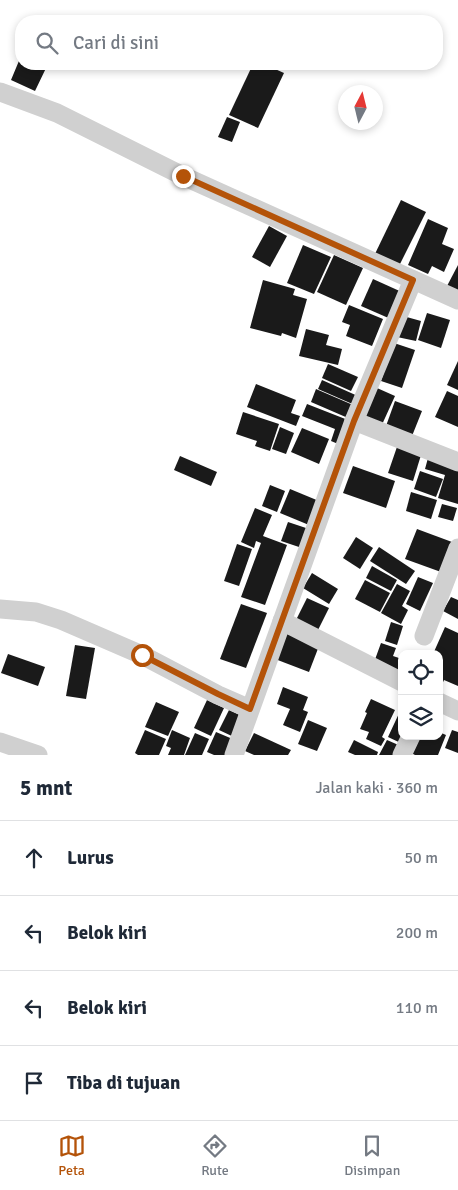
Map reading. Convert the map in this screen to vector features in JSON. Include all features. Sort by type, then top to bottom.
[{"type":"street","points":[[0,92],[57,113],[183,176],[458,300]]},
{"type":"street","points":[[234,755],[354,421],[413,280]]},
{"type":"street","points":[[354,421],[458,462]]},
{"type":"street","points":[[424,636],[458,548]]},
{"type":"street","points":[[0,609],[36,612],[61,620],[142,655],[250,709]]},
{"type":"street","points":[[282,621],[398,680]]},
{"type":"street","points":[[443,704],[458,711]]},
{"type":"street","points":[[402,755],[409,740]]},
{"type":"street","points":[[0,742],[38,755]]},
{"type":"building","points":[[15,70],[45,70],[35,91],[11,80]]},
{"type":"building","points":[[250,70],[277,70],[284,73],[258,128],[229,115]]},
{"type":"building","points":[[227,117],[240,122],[232,142],[218,137]]},
{"type":"building","points":[[401,200],[426,212],[397,270],[373,258]]},
{"type":"building","points":[[428,219],[448,228],[442,244],[454,249],[444,272],[432,266],[428,274],[408,265]]},
{"type":"building","points":[[269,226],[287,236],[270,267],[252,257]]},
{"type":"building","points":[[303,245],[331,257],[314,294],[287,283]]},
{"type":"building","points":[[334,255],[363,268],[346,305],[317,292]]},
{"type":"building","points":[[458,265],[458,292],[447,286]]},
{"type":"building","points":[[373,279],[404,293],[393,320],[361,306]]},
{"type":"building","points":[[263,280],[295,289],[293,295],[307,299],[296,338],[282,333],[281,336],[250,328]]},
{"type":"building","points":[[349,305],[383,319],[372,346],[346,336],[350,325],[342,322]]},
{"type":"building","points":[[427,313],[450,320],[441,348],[418,340]]},
{"type":"building","points":[[403,316],[421,321],[416,341],[397,337]]},
{"type":"building","points":[[306,329],[329,335],[326,345],[342,349],[338,365],[299,356]]},
{"type":"building","points":[[394,343],[415,350],[402,388],[381,381]]},
{"type":"building","points":[[458,361],[458,390],[447,385]]},
{"type":"building","points":[[328,364],[358,377],[351,391],[322,378]]},
{"type":"building","points":[[322,380],[360,397],[357,406],[318,389]]},
{"type":"building","points":[[256,384],[296,400],[291,413],[300,416],[296,426],[247,407]]},
{"type":"building","points":[[377,388],[395,396],[380,429],[363,421]]},
{"type":"building","points":[[316,389],[353,405],[348,418],[311,402]]},
{"type":"building","points":[[447,391],[458,396],[458,427],[435,417]]},
{"type":"building","points":[[395,401],[422,411],[412,436],[386,426]]},
{"type":"building","points":[[307,404],[353,422],[343,446],[331,441],[335,429],[302,416]]},
{"type":"building","points":[[243,412],[279,424],[270,451],[255,446],[257,441],[236,434]]},
{"type":"building","points":[[280,427],[294,433],[286,454],[272,449]]},
{"type":"building","points":[[302,428],[329,439],[319,464],[291,452]]},
{"type":"building","points":[[398,444],[422,452],[413,481],[388,473]]},
{"type":"building","points":[[180,456],[217,472],[211,486],[174,470]]},
{"type":"building","points":[[428,458],[458,467],[458,504],[438,498],[445,475],[425,469]]},
{"type":"building","points":[[353,466],[395,481],[386,508],[343,493]]},
{"type":"building","points":[[420,471],[443,479],[436,497],[414,489]]},
{"type":"building","points":[[270,485],[285,491],[277,512],[262,506]]},
{"type":"building","points":[[290,489],[319,501],[309,525],[280,513]]},
{"type":"building","points":[[411,492],[437,500],[431,519],[406,511]]},
{"type":"building","points":[[442,504],[457,508],[453,521],[438,517]]},
{"type":"building","points":[[255,508],[272,515],[263,536],[287,545],[265,605],[241,597],[261,543],[256,541],[254,548],[241,542]]},
{"type":"building","points":[[288,522],[312,530],[305,549],[281,541]]},
{"type":"building","points":[[417,529],[452,542],[441,572],[405,559]]},
{"type":"building","points":[[356,537],[373,548],[360,569],[343,558]]},
{"type":"building","points":[[237,544],[252,549],[239,586],[224,581]]},
{"type":"building","points":[[379,547],[415,571],[406,584],[370,561]]},
{"type":"building","points":[[372,566],[397,580],[391,591],[366,578]]},
{"type":"building","points":[[312,573],[338,589],[329,604],[303,588]]},
{"type":"building","points":[[418,577],[433,583],[420,611],[406,604]]},
{"type":"building","points":[[365,580],[390,593],[380,612],[355,599]]},
{"type":"building","points":[[397,584],[410,591],[402,606],[408,610],[401,624],[381,613]]},
{"type":"building","points":[[451,597],[458,600],[458,619],[443,611]]},
{"type":"building","points":[[307,598],[329,608],[317,632],[295,622]]},
{"type":"building","points":[[241,604],[267,613],[246,668],[220,659]]},
{"type":"building","points":[[391,622],[403,626],[397,645],[385,641]]},
{"type":"building","points":[[445,627],[458,633],[458,686],[444,680],[443,682],[443,650],[435,650]]},
{"type":"building","points":[[285,633],[319,646],[309,672],[275,659]]},
{"type":"building","points":[[381,643],[396,648],[393,656],[398,658],[398,672],[373,665]]},
{"type":"building","points":[[75,645],[95,648],[86,699],[66,696]]},
{"type":"building","points":[[8,654],[45,667],[38,686],[1,673]]},
{"type":"building","points":[[283,687],[308,697],[303,710],[308,712],[300,732],[283,725],[290,709],[277,704]]},
{"type":"building","points":[[371,699],[395,710],[382,737],[385,739],[381,746],[366,739],[369,732],[360,729]]},
{"type":"building","points":[[207,700],[224,708],[211,736],[194,728]]},
{"type":"building","points":[[156,702],[179,712],[168,736],[145,727]]},
{"type":"building","points":[[229,710],[246,718],[236,738],[219,730]]},
{"type":"building","points":[[398,716],[398,740],[403,740],[405,745],[388,737]]},
{"type":"building","points":[[308,720],[327,728],[317,751],[298,744]]},
{"type":"building","points":[[145,730],[166,739],[159,755],[138,755],[135,753]]},
{"type":"building","points":[[172,730],[190,738],[184,755],[168,755],[171,748],[166,746]]},
{"type":"building","points":[[452,730],[458,732],[458,753],[445,748]]},
{"type":"building","points":[[216,732],[235,740],[228,755],[214,755],[207,752]]},
{"type":"building","points":[[195,733],[209,739],[202,755],[185,755]]},
{"type":"building","points":[[254,733],[291,750],[288,755],[254,755],[245,751]]},
{"type":"building","points":[[443,734],[446,735],[438,755],[415,755],[411,753],[416,740],[443,740]]},
{"type":"building","points":[[354,740],[378,752],[377,755],[355,755],[348,752]]},
{"type":"building","points":[[387,740],[403,747],[399,755],[379,755]]},
{"type":"route","points":[[142,655],[250,709],[354,421],[413,280],[183,176]]}]
